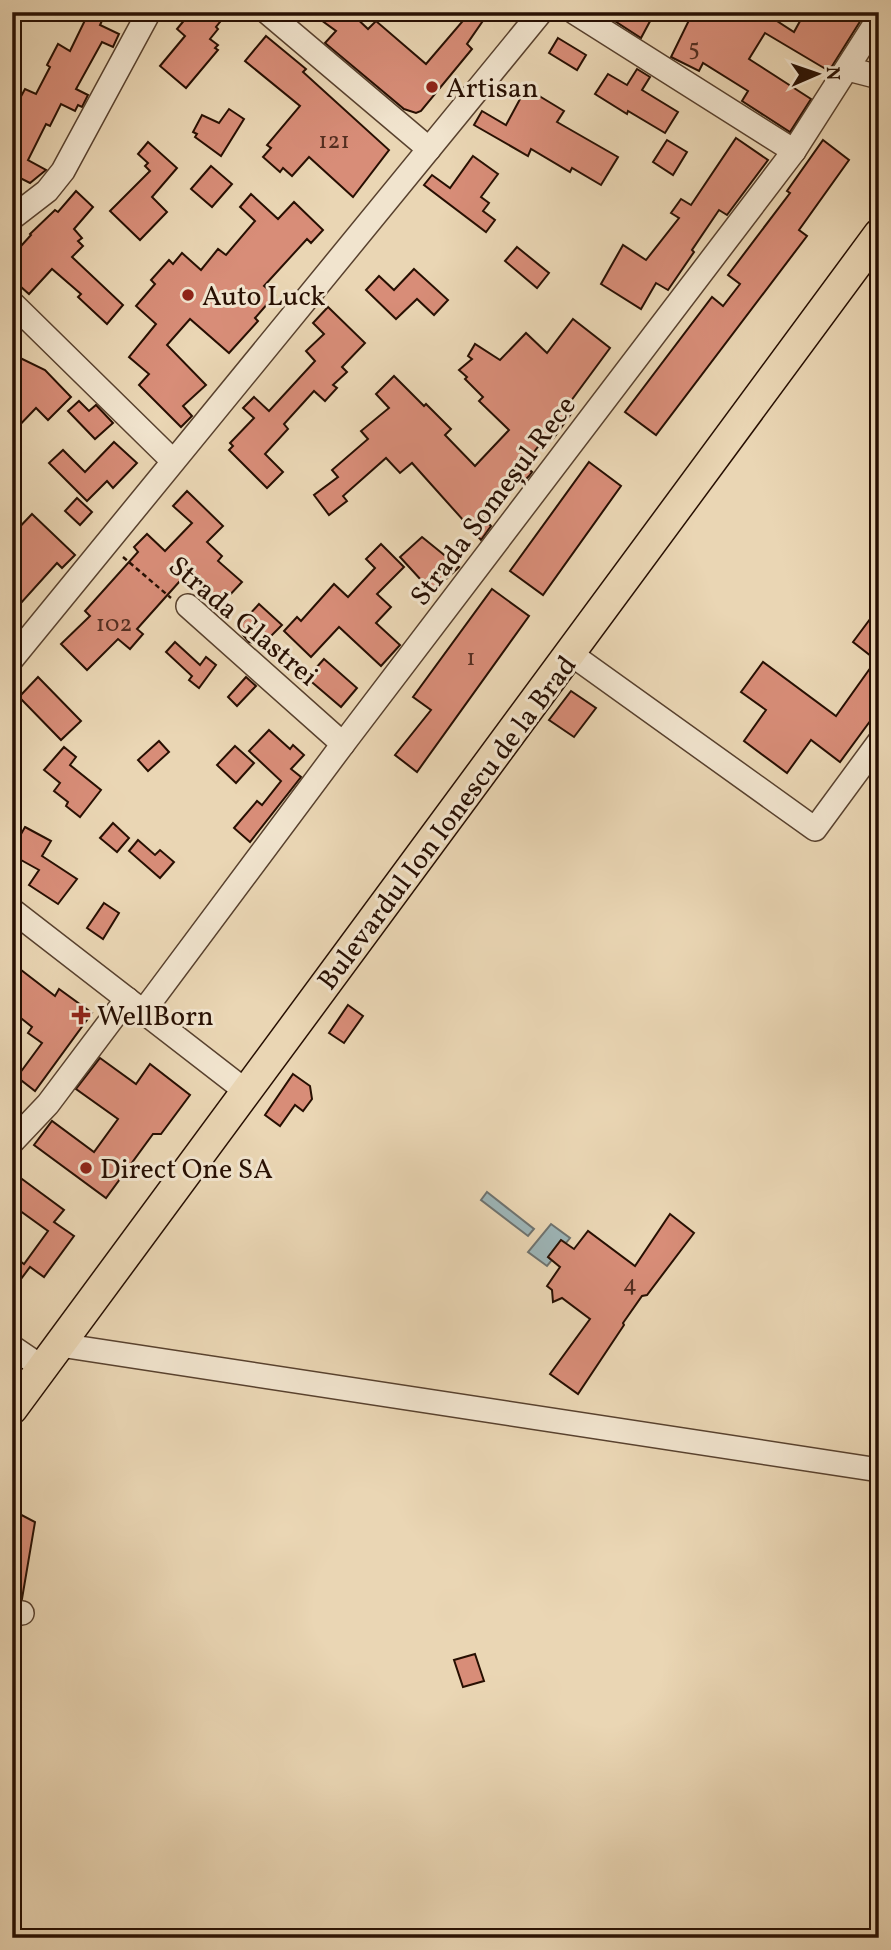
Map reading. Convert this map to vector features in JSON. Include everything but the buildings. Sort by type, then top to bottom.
[{"type":"main road","name":"Bulevardul Ion Ionescu de la Brad","points":[[12,1409],[879,234]]},
{"type":"street","points":[[12,218],[47,191],[64,171],[149,12]]},
{"type":"street","points":[[267,12],[429,149]]},
{"type":"street","points":[[12,659],[541,12]]},
{"type":"street","points":[[574,12],[794,150]]},
{"type":"street","name":"Strada Someșul Rece","points":[[12,1142],[135,1005],[343,744],[794,150],[879,18]]},
{"type":"street","points":[[848,69],[879,77]]},
{"type":"street","points":[[12,303],[173,461]]},
{"type":"street","name":"Strada Glastrei","points":[[188,606],[343,744]]},
{"type":"street","points":[[571,654],[815,829],[879,742]]},
{"type":"street","points":[[12,911],[247,1092]]},
{"type":"street","points":[[12,1347],[51,1357],[879,1470]]},
{"type":"path","name":"Strada Glastrei","points":[[107,543],[181,607],[188,606]]},
{"type":"water","points":[[487,1192],[534,1229],[528,1236],[481,1200]]},
{"type":"water","points":[[551,1224],[570,1238],[566,1243],[561,1240],[548,1257],[552,1260],[547,1266],[528,1252]]},
{"type":"place","name":"Artisan","points":[[432,87]]},
{"type":"place","name":"Auto Luck","points":[[188,295]]},
{"type":"place","name":"WellBorn","points":[[81,1015]]},
{"type":"place","name":"Direct One SA","points":[[86,1168]]}]
